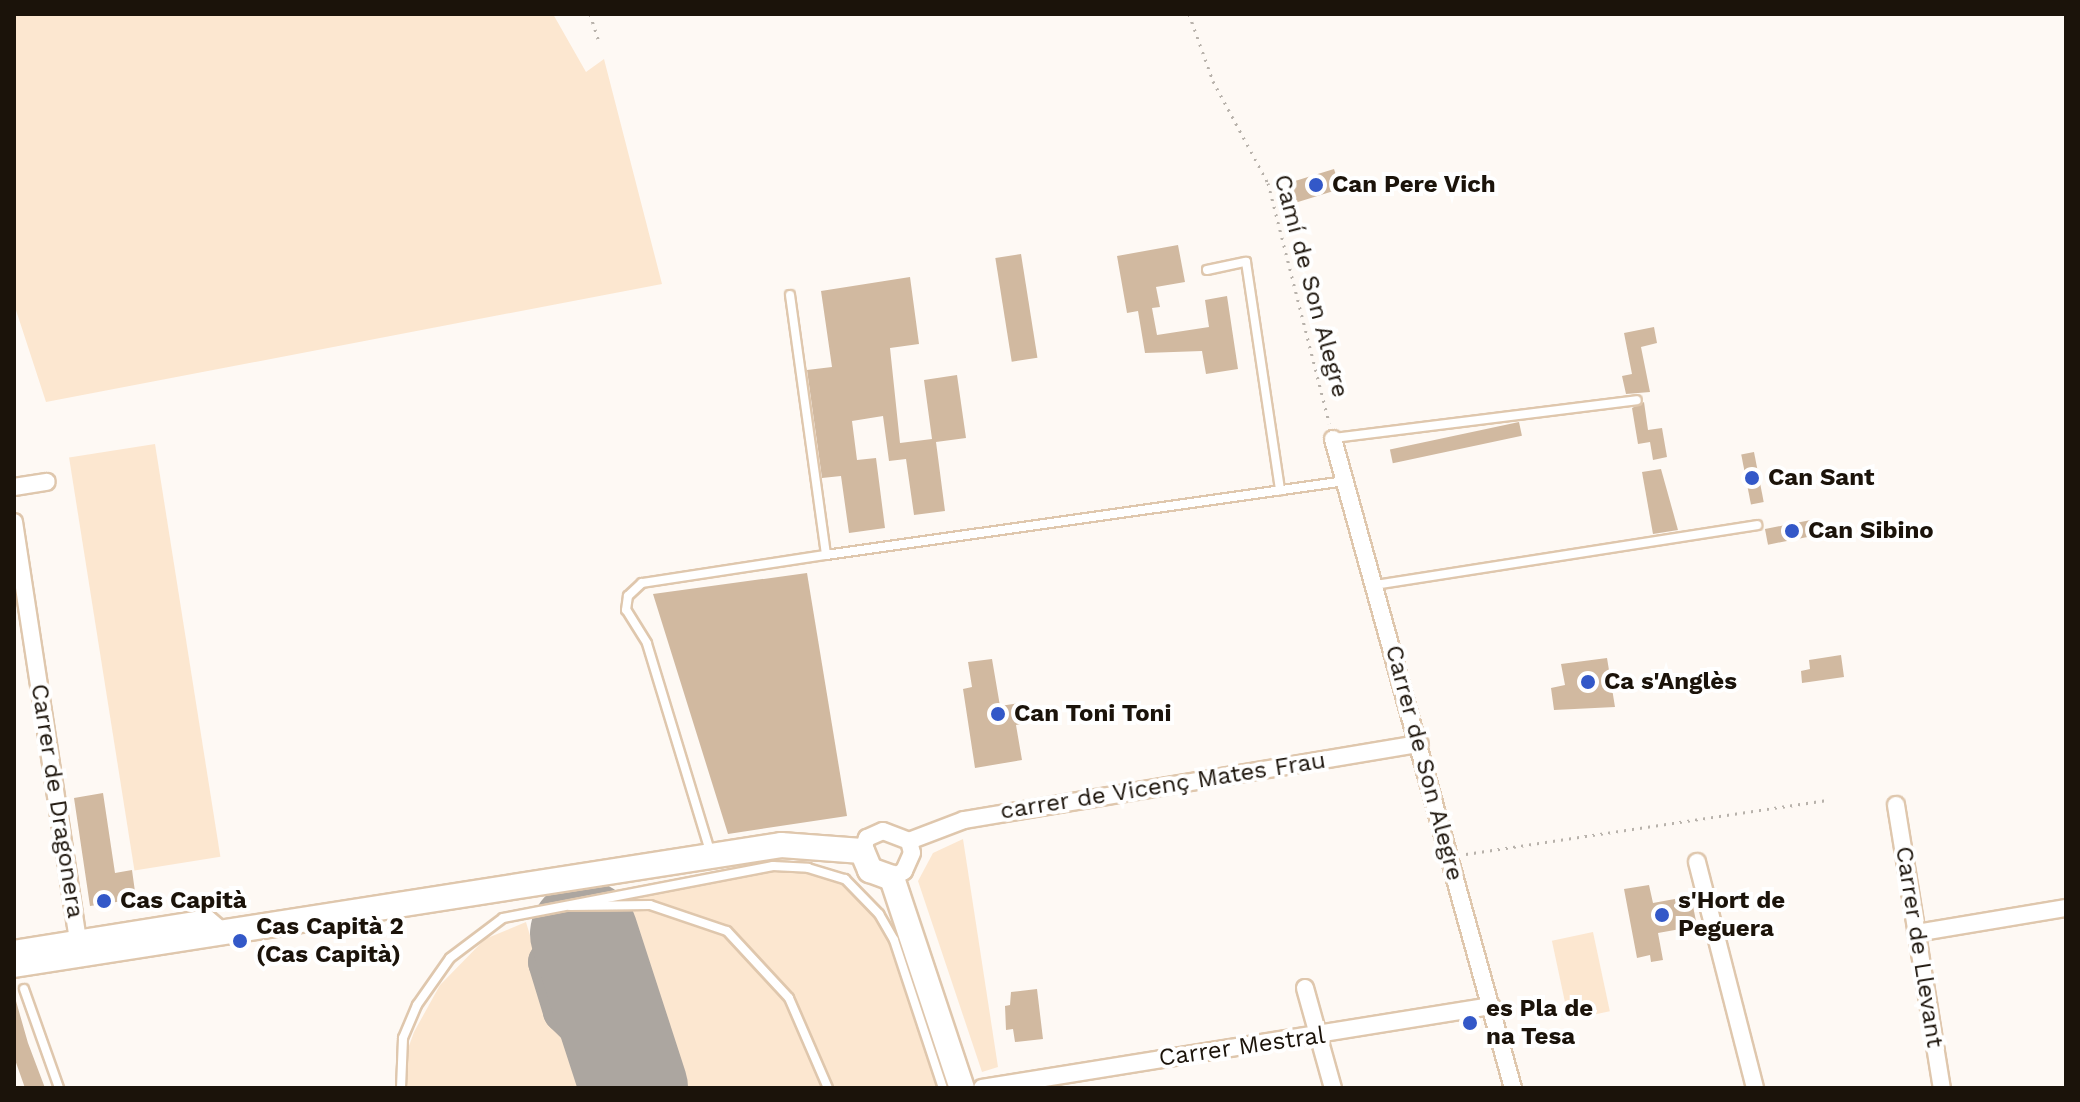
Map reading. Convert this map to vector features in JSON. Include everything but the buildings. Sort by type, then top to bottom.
[{"type":"street","name":"Carrer de Son Alegre","points":[[1333,439],[1513,1088]]},
{"type":"street","points":[[14,487],[47,482]]},
{"type":"street","name":"Carrer de Dragonera","points":[[14,522],[78,939]]},
{"type":"street","name":"carrer de Vicenç Mates Frau","points":[[909,841],[964,820],[1420,744]]},
{"type":"street","name":"Carrer de Llevant","points":[[1896,805],[1942,1088]]},
{"type":"street","points":[[883,831],[909,841],[912,853],[904,871],[892,878],[870,870],[862,851],[867,838],[883,831]]},
{"type":"street","points":[[14,965],[215,925],[781,845],[862,851]]},
{"type":"street","points":[[1697,862],[1755,1088]]},
{"type":"street","points":[[892,878],[962,1088]]},
{"type":"street","points":[[1916,933],[2066,908]]},
{"type":"street","points":[[14,949],[147,927],[215,925]]},
{"type":"street","points":[[1305,988],[1333,1088]]},
{"type":"street","name":"Carrer Mestral","points":[[989,1087],[1491,1006]]},
{"type":"lane","points":[[1207,270],[1246,262],[1280,490]]},
{"type":"lane","points":[[790,295],[826,555]]},
{"type":"lane","points":[[1333,439],[1637,400]]},
{"type":"lane","points":[[712,856],[647,643],[626,610],[628,596],[642,583],[1345,481]]},
{"type":"lane","points":[[1375,585],[1757,525]]},
{"type":"lane","points":[[401,1088],[403,1038],[417,1005],[450,958],[503,918],[549,906],[773,866],[808,868],[845,879],[868,899],[894,940],[943,1088]]},
{"type":"lane","points":[[549,906],[650,905],[727,931],[789,998],[828,1088]]},
{"type":"lane","points":[[24,989],[59,1088]]},
{"type":"path","points":[[590,14],[599,41]]},
{"type":"path","name":"Camí de Son Alegre","points":[[1189,14],[1213,81],[1268,183],[1333,439]]},
{"type":"path","points":[[1451,857],[1829,800]]},
{"type":"shaded area","points":[[14,14],[553,14],[586,72],[604,59],[662,284],[46,402],[14,304]]},
{"type":"shaded area","points":[[155,444],[220,857],[134,870],[69,458]]},
{"type":"shaded area","points":[[963,839],[998,1067],[982,1072],[918,881],[933,853]]},
{"type":"shaded area","points":[[808,868],[845,879],[868,899],[894,940],[943,1088],[664,1088],[605,900],[742,870]]},
{"type":"shaded area","points":[[526,922],[554,1016],[595,1053],[606,1088],[404,1088],[405,1057],[414,1032],[440,985],[485,939]]},
{"type":"shaded area","points":[[1593,932],[1610,1011],[1569,1020],[1552,941]]},
{"type":"taxiway","points":[[626,1070],[565,1011],[550,962],[567,937],[594,937],[609,951],[613,970],[609,1013],[632,1088]]},
{"type":"runway","points":[[584,934],[634,1088]]},
{"type":"place","name":"Can Pere Vich","points":[[1316,185]]},
{"type":"place","name":"Can Sant","points":[[1752,478]]},
{"type":"place","name":"Can Sibino","points":[[1792,531]]},
{"type":"place","name":"Ca s'Anglès","points":[[1588,682]]},
{"type":"place","name":"Can Toni Toni","points":[[998,714]]},
{"type":"place","name":"Cas Capità","points":[[104,901]]},
{"type":"place","name":"s'Hort de Peguera","points":[[1662,915]]},
{"type":"place","name":"Cas Capità 2 (Cas Capità)","points":[[240,941]]},
{"type":"place","name":"es Pla de na Tesa","points":[[1470,1023]]}]
